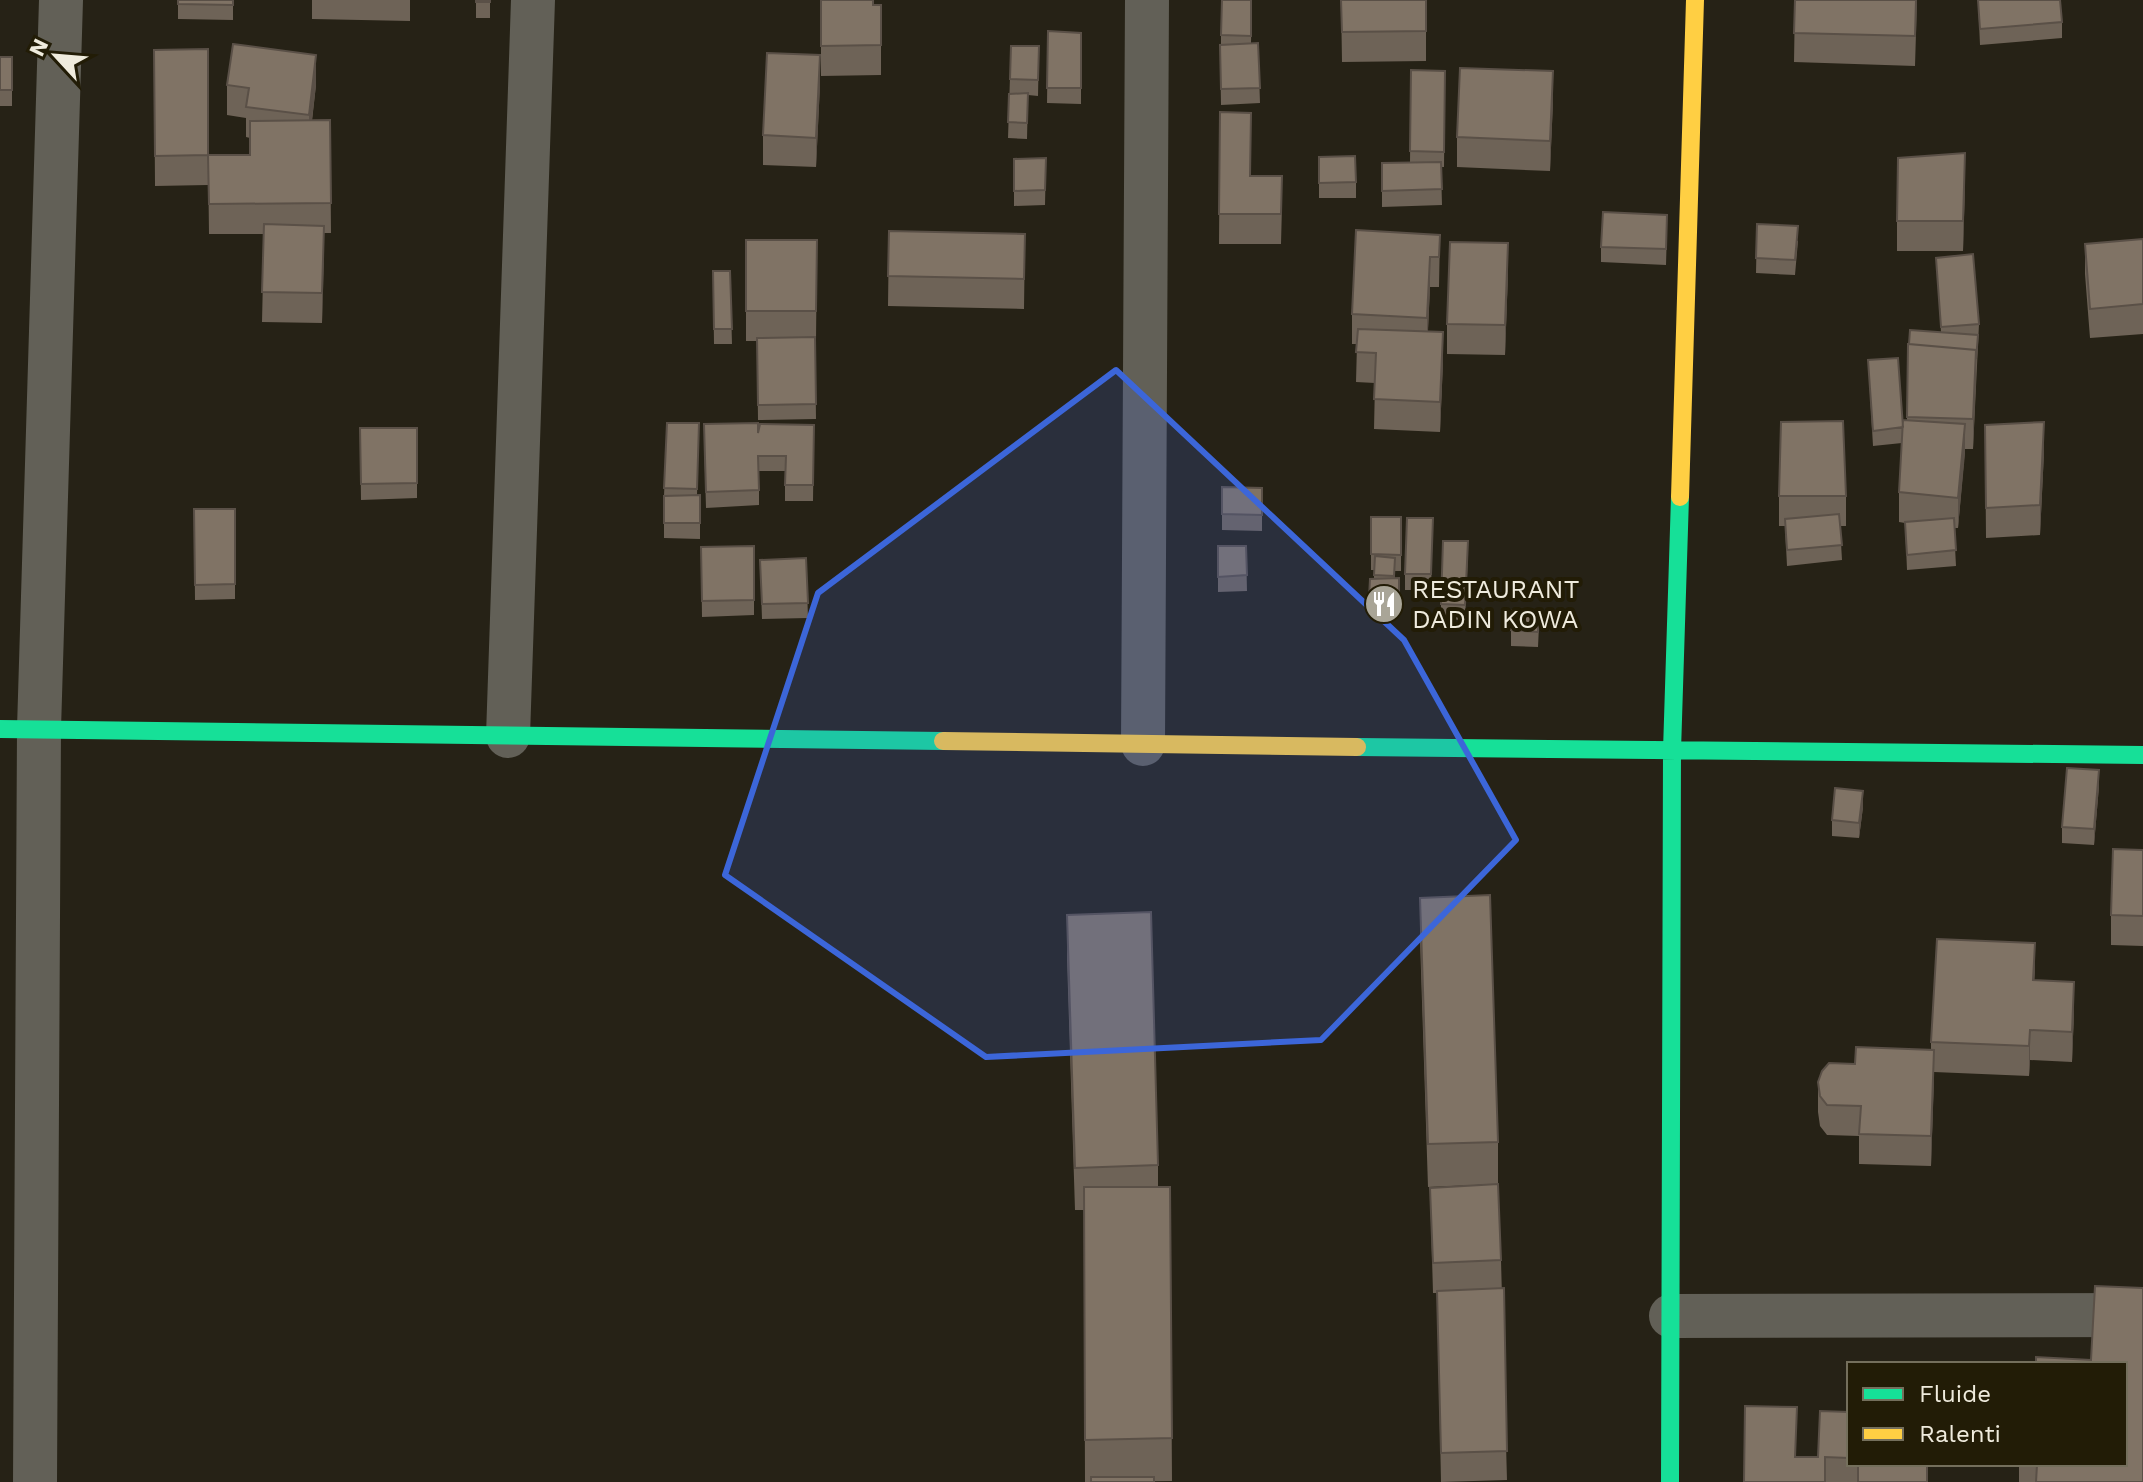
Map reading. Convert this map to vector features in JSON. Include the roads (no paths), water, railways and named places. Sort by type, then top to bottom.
[{"type":"street","points":[[35,1482],[20,729],[61,0]]},
{"type":"street","points":[[508,736],[533,0]]},
{"type":"street","points":[[1143,744],[1147,0]]},
{"type":"street","points":[[1670,1482],[1672,751],[1695,0]]},
{"type":"street","points":[[20,729],[2143,755]]},
{"type":"street","points":[[1671,1316],[2143,1315]]},
{"type":"place","name":"RESTAURANT DADIN KOWA","points":[[1384,604]]}]
